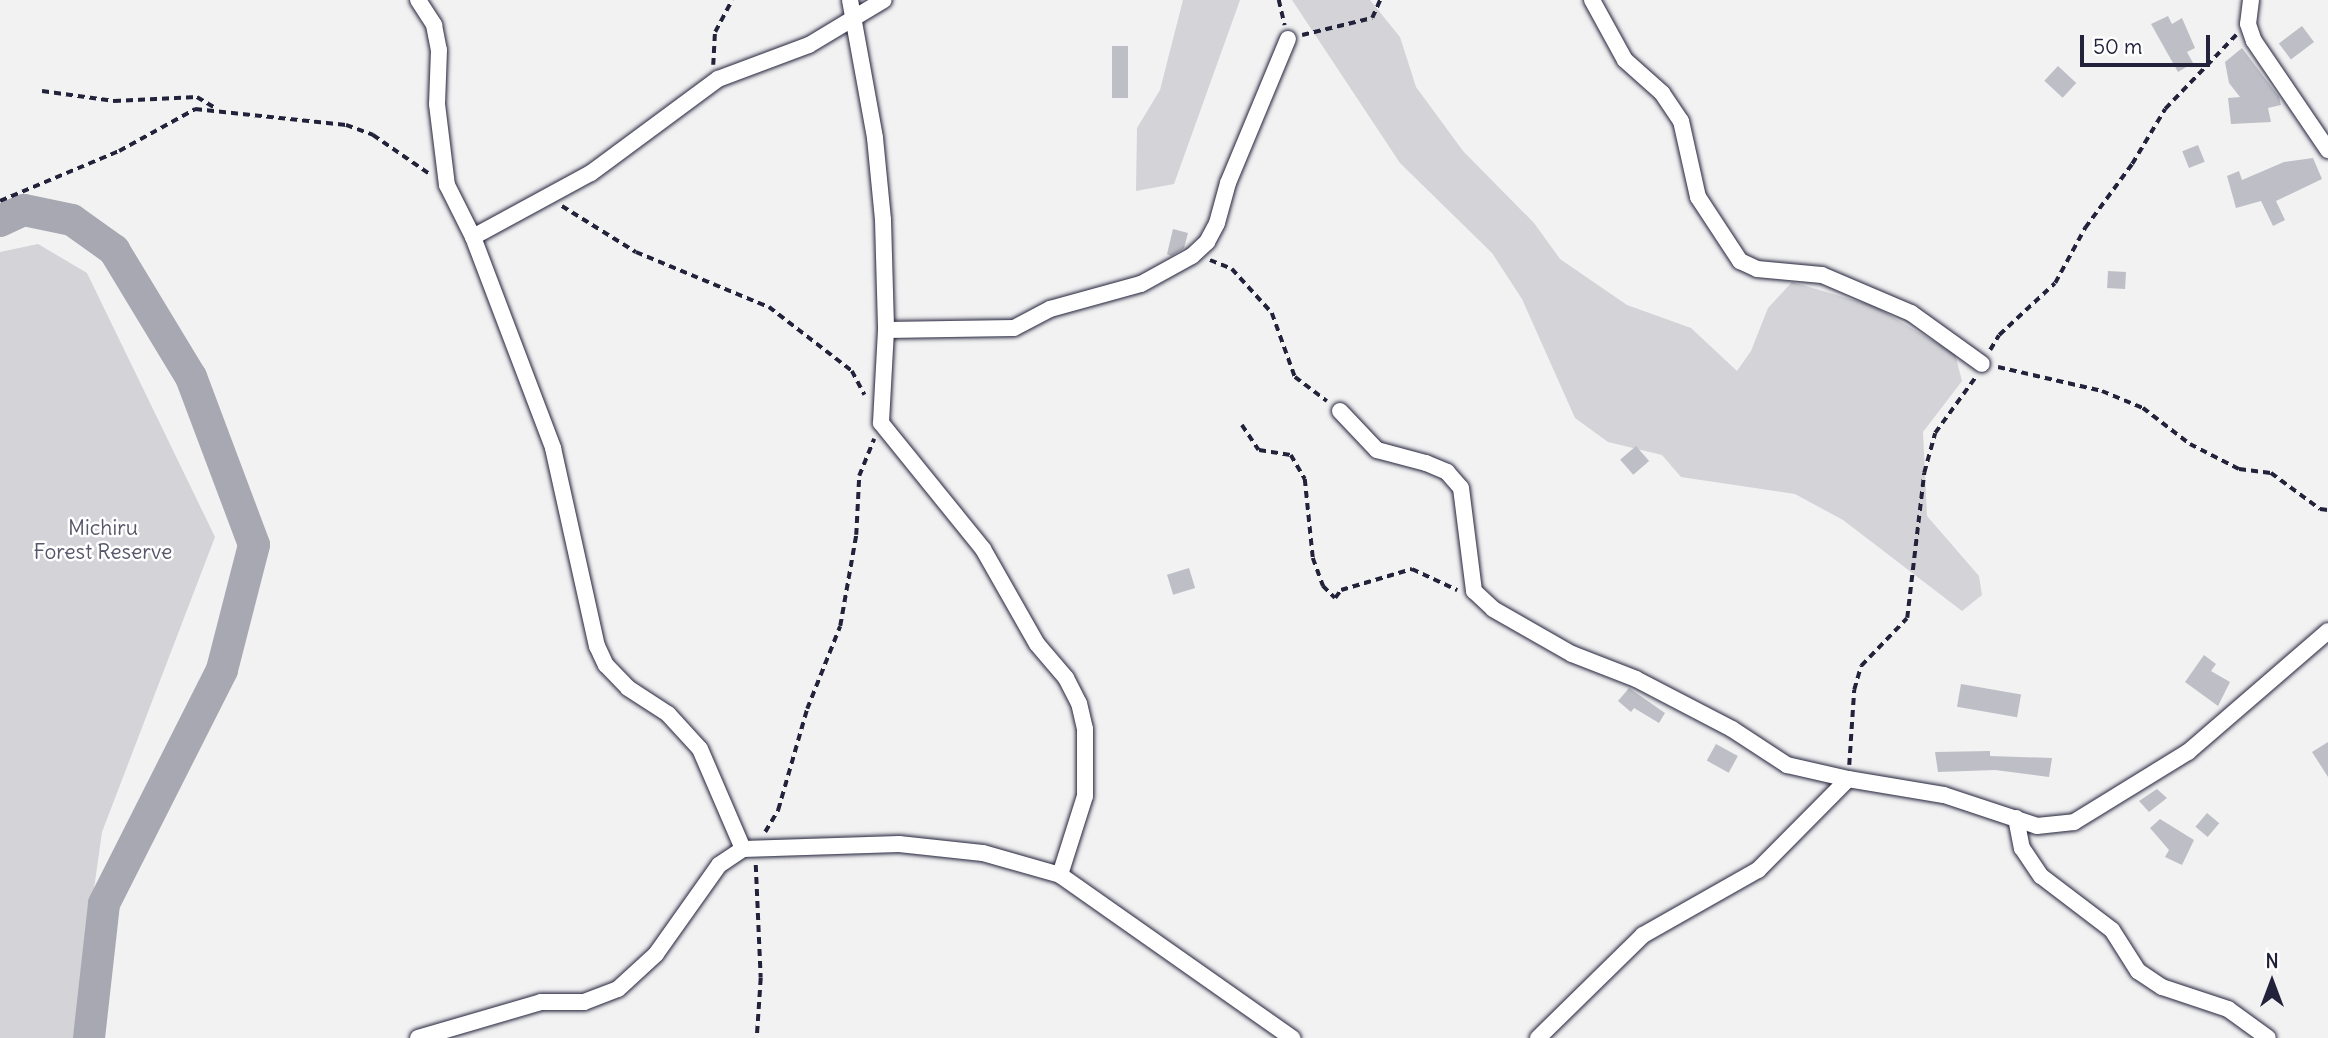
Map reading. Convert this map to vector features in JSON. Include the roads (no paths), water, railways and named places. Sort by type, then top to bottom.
[{"type":"street","points":[[418,0],[434,24],[439,50],[437,104],[447,185],[473,237],[554,449],[597,646],[607,665],[628,688],[668,714],[700,749],[749,850]]},
{"type":"street","points":[[473,237],[547,197],[623,151],[712,84],[809,45],[851,8],[884,0]]},
{"type":"street","points":[[1592,0],[1625,60],[1662,93],[1681,121],[1698,197],[1740,261],[1757,269],[1822,275],[1911,313],[1982,364]]},
{"type":"street","points":[[2251,0],[2248,24],[2254,41],[2328,150]]},
{"type":"street","points":[[851,8],[876,138],[886,330],[881,423],[983,549],[1037,644],[1066,678],[1079,704],[1084,729],[1085,796],[1060,875]]},
{"type":"street","points":[[886,330],[1014,328],[1050,309],[1141,284],[1197,252],[1217,223],[1228,183],[1288,39]]},
{"type":"street","points":[[1340,411],[1377,450],[1426,463],[1447,472],[1461,488],[1474,592],[1517,625],[1732,729],[1787,765],[1848,779],[1944,795],[2037,826],[2074,822],[2189,752],[2328,631]]},
{"type":"street","points":[[1538,1038],[1643,935],[1758,870],[1848,779]]},
{"type":"street","points":[[2016,818],[2022,848],[2041,876],[2112,930],[2138,971],[2162,987],[2228,1009],[2268,1038]]},
{"type":"street","points":[[418,1038],[541,1002],[584,1002],[618,989],[656,954],[719,865],[749,850],[899,844],[983,853],[1060,875],[1292,1038]]},
{"type":"waterway","points":[[0,221],[24,210],[72,220],[114,250],[191,377],[254,545],[222,670],[104,904],[89,1038]]},
{"type":"park label","name":"Michiru Forest Reserve","points":[[103,540]]}]
